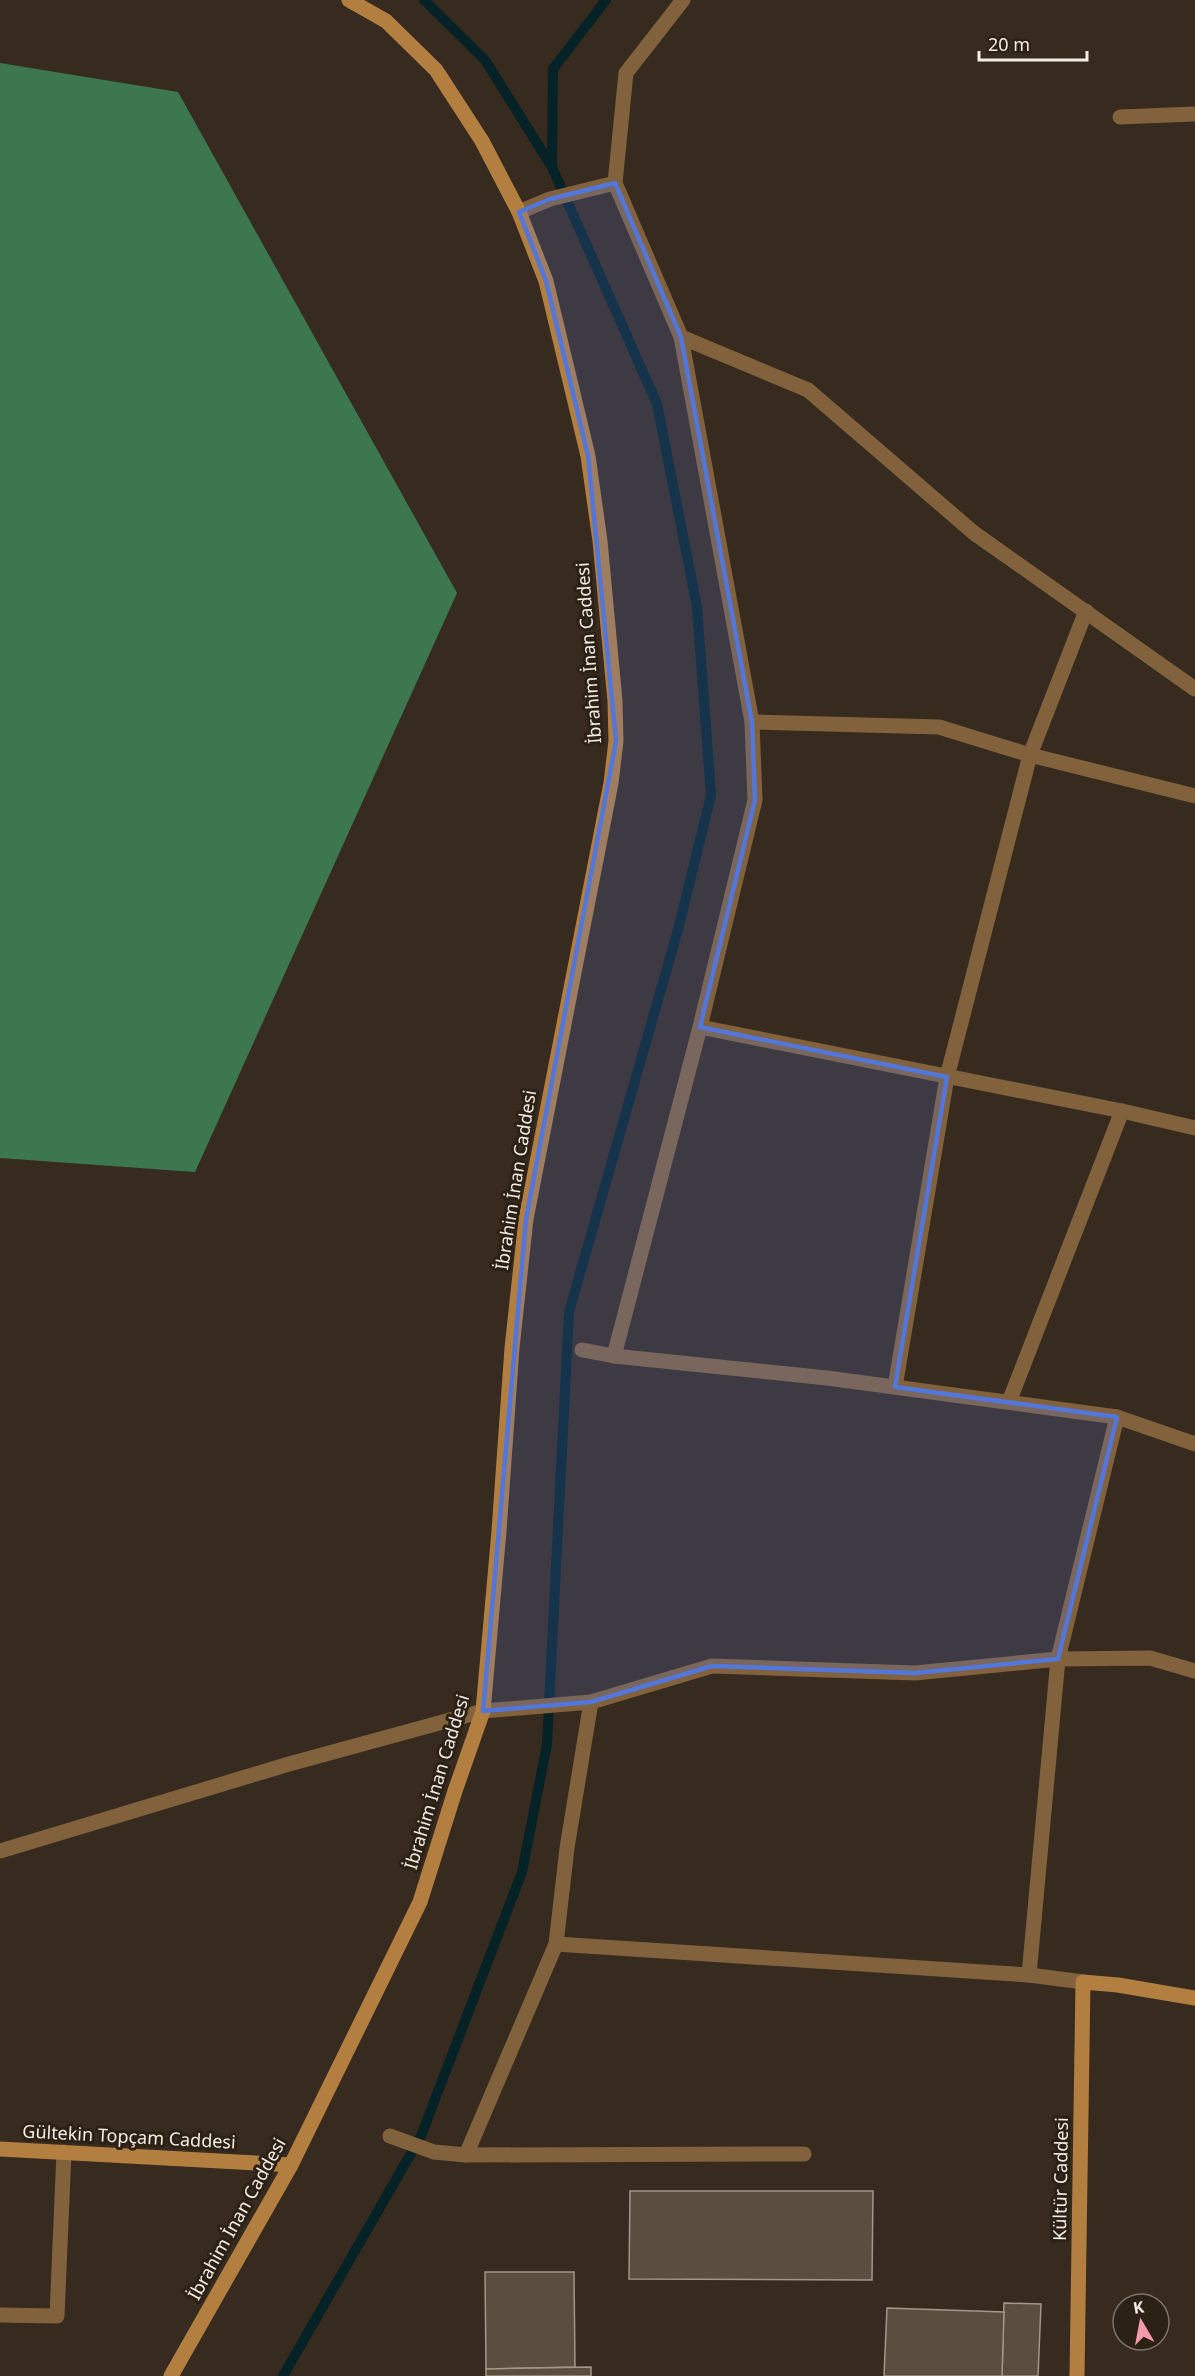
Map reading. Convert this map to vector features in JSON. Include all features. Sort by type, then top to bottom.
[{"type":"street","name":"İbrahim İnan Caddesi","points":[[171,2376],[291,2165],[420,1902],[483,1711],[512,1348],[526,1219],[612,783],[616,741],[615,701],[600,541],[588,456],[546,281],[519,212],[482,141],[436,70],[386,21],[349,0]]},
{"type":"street","points":[[614,1356],[700,1026],[755,800],[752,722],[681,337],[615,183],[626,73],[683,0]]},
{"type":"street","points":[[1120,117],[1195,114]]},
{"type":"street","points":[[519,212],[550,199],[615,183]]},
{"type":"street","points":[[681,337],[808,390],[974,533],[1195,689]]},
{"type":"street","points":[[896,1388],[946,1077],[1030,755],[1086,611]]},
{"type":"street","points":[[752,722],[939,727],[1030,755],[1195,796]]},
{"type":"street","points":[[700,1026],[1122,1111],[1195,1128]]},
{"type":"street","points":[[1009,1402],[1122,1111]]},
{"type":"street","points":[[582,1350],[614,1356],[896,1388],[1117,1417],[1195,1444]]},
{"type":"street","points":[[1029,1975],[1058,1659],[1117,1417]]},
{"type":"street","points":[[0,1851],[278,1767],[483,1711],[591,1702],[712,1666],[915,1673],[1058,1659],[1150,1658],[1195,1671]]},
{"type":"street","points":[[466,2156],[556,1944],[567,1848],[591,1702]]},
{"type":"street","points":[[556,1944],[1029,1975],[1118,1985],[1195,1998]]},
{"type":"street","name":"Kültür Caddesi","points":[[1077,2376],[1083,1982]]},
{"type":"street","points":[[390,2136],[434,2152],[466,2156],[804,2154]]},
{"type":"street","name":"Gültekin Topçam Caddesi","points":[[0,2149],[291,2165]]},
{"type":"street","points":[[0,2315],[57,2316],[64,2152]]},
{"type":"highlighted area","points":[[615,183],[681,337],[752,722],[755,800],[700,1027],[947,1077],[895,1387],[1117,1417],[1058,1659],[915,1673],[712,1666],[591,1702],[483,1711],[526,1219],[616,741],[588,456],[546,281],[519,212],[550,199]]},
{"type":"green space","points":[[0,63],[178,92],[457,593],[195,1172],[0,1158]]},
{"type":"building","points":[[630,2191],[873,2191],[872,2280],[629,2279]]},
{"type":"building","points":[[485,2272],[574,2272],[575,2367],[486,2369]]},
{"type":"building","points":[[1004,2303],[1041,2304],[1038,2376],[1002,2376]]},
{"type":"building","points":[[887,2308],[1004,2312],[1002,2376],[884,2376]]},
{"type":"building","points":[[591,2367],[591,2376],[486,2376],[486,2369]]},
{"type":"waterway","points":[[283,2376],[421,2136],[522,1872],[547,1744],[569,1312],[678,930],[711,795],[697,607],[657,404],[552,167],[485,60],[424,0]]},
{"type":"waterway","points":[[552,166],[553,69],[606,0]]}]
